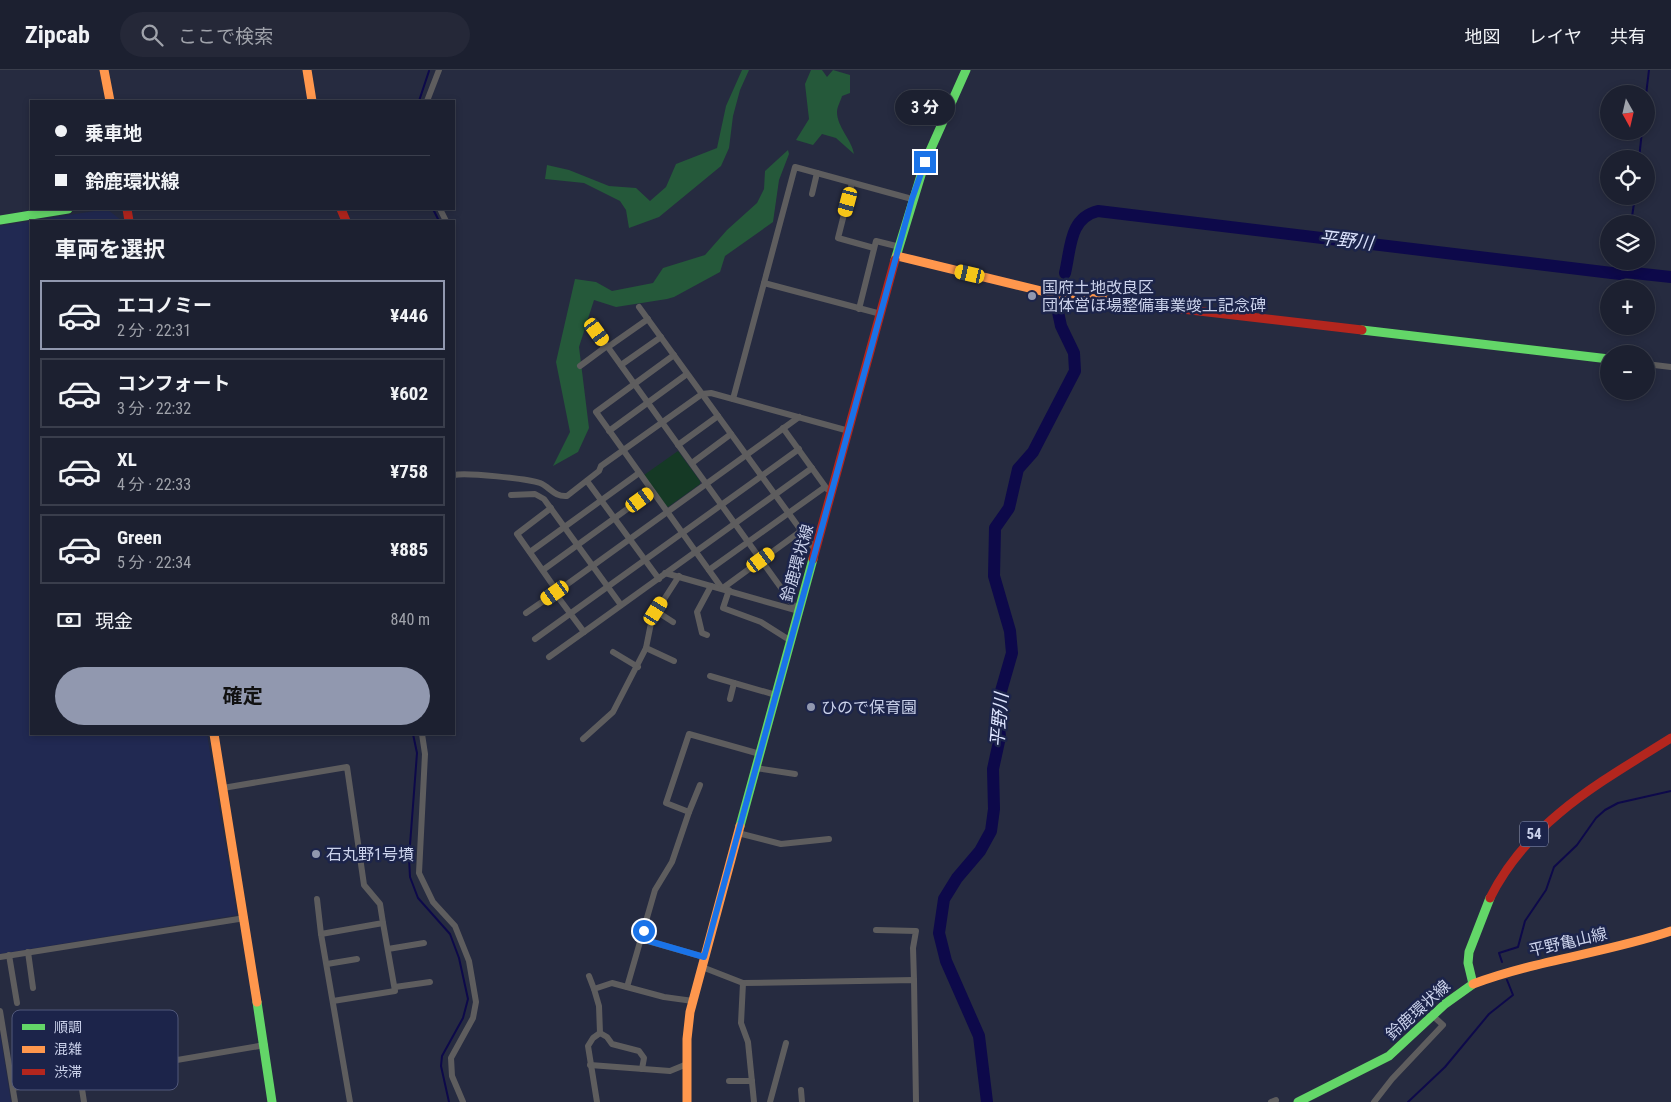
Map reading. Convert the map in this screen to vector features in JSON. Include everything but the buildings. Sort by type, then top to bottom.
[{"type":"main road","points":[[104,70],[110,100]]},
{"type":"main road","points":[[307,70],[312,100]]},
{"type":"main road","name":"鈴鹿環状線","points":[[687,1102],[687,1039],[693,1001],[792,641],[798,610],[816,551],[829,490],[849,431],[912,199],[925,162],[966,70]]},
{"type":"main road","points":[[0,220],[62,210]]},
{"type":"main road","points":[[899,252],[1054,294],[1600,358]]},
{"type":"main road","points":[[214,735],[245,918],[272,1102]]},
{"type":"main road","name":"鈴鹿環状線","points":[[1298,1102],[1384,1059],[1454,996],[1473,984],[1468,963],[1469,952],[1494,890],[1517,854],[1543,825],[1564,808],[1671,738]]},
{"type":"main road","name":"平野亀山線","points":[[1473,984],[1495,974],[1605,950],[1671,931]]},
{"type":"street","points":[[427,100],[439,70]]},
{"type":"street","points":[[733,399],[795,168],[912,199]]},
{"type":"street","points":[[812,194],[817,173]]},
{"type":"street","points":[[852,183],[838,238],[874,248]]},
{"type":"street","points":[[859,309],[876,241],[899,252]]},
{"type":"street","points":[[764,283],[881,314]]},
{"type":"street","points":[[639,307],[816,551]]},
{"type":"street","points":[[580,366],[648,319]]},
{"type":"street","points":[[597,332],[798,610]]},
{"type":"street","points":[[622,365],[661,337]]},
{"type":"street","points":[[674,356],[596,412],[695,552],[724,588],[723,608],[761,622],[792,641]]},
{"type":"street","points":[[1655,365],[1671,367]]},
{"type":"street","points":[[609,430],[687,374]]},
{"type":"street","points":[[455,475],[470,474],[530,481],[540,483],[560,497],[571,494],[588,481],[601,466],[702,394],[711,393],[849,431]]},
{"type":"street","points":[[678,445],[718,416]]},
{"type":"street","points":[[526,613],[799,417]]},
{"type":"street","points":[[709,570],[788,513],[829,490],[784,428]]},
{"type":"street","points":[[692,463],[731,434]]},
{"type":"street","points":[[535,639],[799,449]]},
{"type":"street","points":[[549,658],[812,468]]},
{"type":"street","points":[[530,552],[639,473]]},
{"type":"street","points":[[588,481],[658,579]]},
{"type":"street","points":[[543,570],[652,491]]},
{"type":"street","points":[[511,495],[539,495],[551,508],[621,606]]},
{"type":"street","points":[[551,508],[517,534],[584,632]]},
{"type":"street","points":[[724,588],[801,531]]},
{"type":"street","points":[[665,573],[798,610]]},
{"type":"street","points":[[583,739],[613,712],[638,667],[646,648],[650,625],[656,611],[679,576]]},
{"type":"street","points":[[707,635],[702,633],[697,612],[711,586]]},
{"type":"street","points":[[656,611],[673,622]]},
{"type":"street","points":[[646,648],[674,661]]},
{"type":"street","points":[[613,652],[638,667]]},
{"type":"street","points":[[710,676],[776,695]]},
{"type":"street","points":[[730,699],[734,683]]},
{"type":"street","points":[[689,812],[666,803],[689,734],[760,754]]},
{"type":"street","points":[[422,735],[425,754],[419,873],[425,890],[433,902],[455,926],[459,934],[468,961],[476,1002],[472,1018],[451,1058],[452,1076],[462,1102]]},
{"type":"street","points":[[223,788],[347,767],[364,885],[380,904],[395,988]]},
{"type":"street","points":[[756,768],[795,774]]},
{"type":"street","points":[[627,987],[655,890],[672,862],[700,785]]},
{"type":"street","points":[[738,833],[781,844],[829,839]]},
{"type":"street","points":[[317,899],[350,1102]]},
{"type":"street","points":[[0,957],[245,918]]},
{"type":"street","points":[[322,934],[383,923]]},
{"type":"street","points":[[876,930],[916,931],[913,948],[916,1102]]},
{"type":"street","points":[[642,939],[704,957]]},
{"type":"street","points":[[388,949],[424,943]]},
{"type":"street","points":[[28,952],[33,988]]},
{"type":"street","points":[[9,955],[17,1004]]},
{"type":"street","points":[[327,964],[358,959]]},
{"type":"street","points":[[702,967],[743,983],[914,980]]},
{"type":"street","points":[[589,976],[599,1006],[600,1033]]},
{"type":"street","points":[[333,1001],[395,991],[395,988],[430,982]]},
{"type":"street","points":[[594,988],[612,983],[664,997],[693,1001]]},
{"type":"street","points":[[743,983],[741,1024],[748,1042],[754,1102]]},
{"type":"street","points":[[0,1010],[12,1082]]},
{"type":"street","points":[[1374,1102],[1392,1079],[1443,1025],[1433,1016]]},
{"type":"street","points":[[597,1102],[588,1046],[592,1038],[600,1033]]},
{"type":"street","points":[[600,1033],[612,1044],[639,1051],[644,1058],[642,1069]]},
{"type":"street","points":[[770,1102],[786,1043]]},
{"type":"street","points":[[178,1060],[265,1045]]},
{"type":"street","points":[[590,1065],[671,1071],[687,1064]]},
{"type":"street","points":[[729,1081],[752,1081]]},
{"type":"street","points":[[801,1090],[802,1102]]},
{"type":"shaded area","points":[[101,210],[108,210],[121,220],[37,220]]},
{"type":"shaded area","points":[[30,221],[30,735],[207,735],[237,915],[0,954],[0,226]]},
{"type":"shaded area","points":[[0,1033],[11,1102],[0,1102]]},
{"type":"green space","points":[[742,70],[749,70],[740,90],[733,116],[729,148],[721,166],[659,217],[629,228],[626,210],[620,201],[584,183],[545,179],[547,165],[569,170],[609,186],[636,188],[650,201],[666,187],[676,164],[717,148],[726,106]]},
{"type":"green space","points":[[811,70],[822,70],[827,77],[833,70],[850,75],[850,93],[842,96],[837,112],[839,123],[851,144],[854,154],[836,138],[822,134],[813,145],[796,140],[809,119],[805,84]]},
{"type":"green space","points":[[788,150],[789,154],[779,180],[773,222],[725,256],[720,272],[667,299],[616,307],[594,300],[579,347],[589,428],[578,452],[553,466],[570,432],[556,362],[575,279],[596,282],[612,291],[653,283],[663,268],[705,255],[727,230],[757,203],[764,189],[765,171]]},
{"type":"green space","points":[[678,451],[700,481],[700,484],[668,507],[665,506],[644,475]]},
{"type":"waterway","points":[[1647,85],[1649,70]]},
{"type":"waterway","points":[[419,100],[429,71]]},
{"type":"waterway","points":[[1640,150],[1641,140]]},
{"type":"waterway","points":[[1632,215],[1634,205]]},
{"type":"waterway","points":[[434,210],[438,220]]},
{"type":"waterway","name":"平野川","points":[[1065,273],[1070,244],[1076,227],[1081,220],[1098,211],[1620,274],[1625,272],[1671,277]]},
{"type":"waterway","name":"平野川","points":[[987,1102],[979,1036],[946,961],[939,933],[944,899],[957,878],[980,851],[991,831],[994,809],[993,769],[1000,737],[997,705],[1012,653],[1010,631],[994,576],[995,528],[1009,508],[1018,469],[1033,452],[1075,371],[1074,353],[1061,326],[1058,312]]},
{"type":"waterway","points":[[413,735],[417,753],[409,858],[410,877],[418,898],[450,934],[459,958],[468,999],[463,1018],[442,1056],[441,1066],[449,1102]]},
{"type":"waterway","points":[[1502,962],[1499,953],[1518,947],[1525,921],[1546,890],[1554,867],[1577,845],[1596,818],[1605,810],[1618,803],[1671,791]]},
{"type":"waterway","points":[[1408,1102],[1445,1067],[1489,1014],[1513,995],[1507,980]]},
{"type":"traffic: fast","points":[[895,260],[925,162],[966,70]]},
{"type":"traffic: fast","points":[[0,220],[62,210]]},
{"type":"traffic: fast","points":[[1362,330],[1600,358]]},
{"type":"traffic: fast","points":[[740,826],[813,559]]},
{"type":"traffic: fast","points":[[1298,1102],[1389,1056],[1445,1004],[1473,984],[1468,963],[1469,952],[1490,898]]},
{"type":"traffic: fast","points":[[257,1002],[272,1102]]},
{"type":"traffic: slow","points":[[104,70],[110,100]]},
{"type":"traffic: slow","points":[[307,70],[312,100]]},
{"type":"traffic: slow","points":[[897,256],[1054,294],[1130,303]]},
{"type":"traffic: slow","points":[[214,735],[257,1002]]},
{"type":"traffic: slow","points":[[687,1102],[687,1039],[690,1012],[740,826]]},
{"type":"traffic: slow","points":[[1473,984],[1522,969],[1646,939],[1671,931]]},
{"type":"traffic: jam","points":[[127,210],[129,220]]},
{"type":"traffic: jam","points":[[341,210],[346,220]]},
{"type":"traffic: jam","points":[[813,559],[895,260]]},
{"type":"traffic: jam","points":[[1130,303],[1362,330]]},
{"type":"traffic: jam","points":[[1490,898],[1506,871],[1524,847],[1546,825],[1593,788],[1671,738]]},
{"type":"place","name":"国府土地改良区 団体営ほ場整備事業竣工記念碑","points":[[1032,296]]},
{"type":"place","name":"ひので保育園","points":[[811,707]]},
{"type":"place","name":"石丸野1号墳","points":[[316,854]]},
{"type":"route","points":[[644,931],[642,939],[704,957],[912,199],[925,162]]}]
